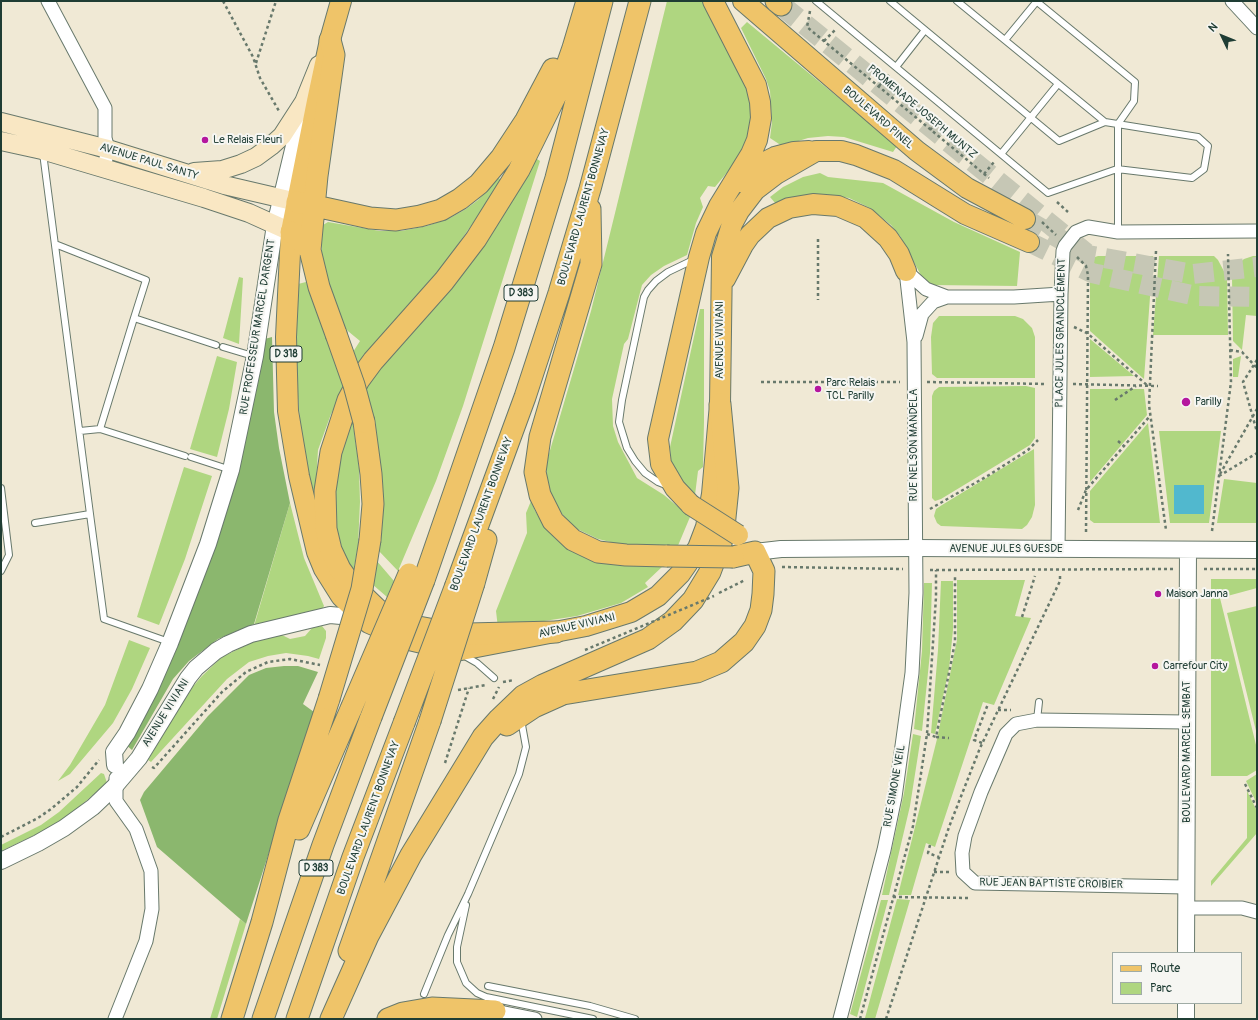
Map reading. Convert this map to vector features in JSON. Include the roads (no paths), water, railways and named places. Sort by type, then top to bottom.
[{"type":"highway","points":[[297,202],[370,218],[396,220],[420,216],[441,210],[460,199],[479,184],[501,158],[526,120],[566,42],[583,1]]},
{"type":"highway","points":[[556,632],[467,634],[440,631],[413,626],[378,610],[350,583],[340,569],[331,550],[326,529],[325,491],[331,452],[348,400],[359,380],[373,361],[444,281],[476,239],[519,170],[558,91],[587,1]]},
{"type":"highway","name":"D 383","points":[[264,1019],[323,845],[371,717],[416,577],[473,438],[504,348],[556,178],[602,1]]},
{"type":"highway","name":"BOULEVARD LAURENT BONNEVAY","points":[[297,1019],[353,857],[404,723],[465,584],[590,189],[640,1]]},
{"type":"highway","points":[[232,1019],[262,922],[289,820],[329,699],[362,589],[370,540],[373,504],[372,474],[364,422],[354,385],[319,287],[297,202],[334,56],[330,40]]},
{"type":"highway","points":[[455,784],[499,732],[534,707],[563,694],[697,672],[721,662],[744,642],[755,626],[761,610],[764,571],[755,552],[733,557],[626,555],[598,552],[573,540],[553,521],[540,495],[535,472],[540,437],[591,264],[590,189]]},
{"type":"highway","points":[[283,228],[310,250]]},
{"type":"highway","points":[[330,1019],[368,936],[411,855],[483,737],[523,696],[543,685],[648,639],[673,621],[692,600],[710,572],[723,537],[728,488],[720,404]]},
{"type":"highway","points":[[262,922],[309,805],[351,709],[416,577]]},
{"type":"highway","points":[[330,1019],[361,914],[430,721],[465,584]]},
{"type":"highway","points":[[388,1019],[403,1013],[432,1008],[499,1015]]},
{"type":"main road","name":"RUE PROFESSEUR MARCEL DARGENT","points":[[304,102],[330,40],[341,1]]},
{"type":"main road","points":[[713,1],[756,85],[761,110],[757,140],[751,154],[712,220],[699,257],[658,439],[661,464],[675,488],[691,505],[738,535],[755,552]]},
{"type":"main road","name":"BOULEVARD PINEL","points":[[743,1],[916,151],[967,188],[1032,219]]},
{"type":"main road","points":[[181,172],[222,170],[256,157],[282,136],[304,102]]},
{"type":"main road","name":"AVENUE PAUL SANTY","points":[[1,122],[108,149],[181,172],[297,202]]},
{"type":"main road","name":"AVENUE PAUL SANTY","points":[[1,141],[42,150],[204,198],[249,213],[283,228]]},
{"type":"main road","name":"AVENUE VIVIANI","points":[[369,623],[405,639],[456,651],[586,626],[631,612],[658,596],[670,586],[690,562],[706,527],[712,494],[720,404],[720,290],[722,257],[732,224],[739,211],[755,190],[816,151]]},
{"type":"main road","points":[[728,193],[754,170],[775,157],[794,152],[841,151],[874,161],[894,170],[965,214],[1029,242]]},
{"type":"main road","name":"RUE PROFESSEUR MARCEL DARGENT","points":[[283,228],[297,202]]},
{"type":"main road","points":[[720,290],[736,256],[754,231],[775,214],[802,205],[828,204],[838,206],[866,218],[881,230],[888,238],[899,254],[906,271]]},
{"type":"main road","name":"D 318","points":[[283,228],[286,376],[291,434],[299,476],[317,552],[324,569],[341,596],[369,623]]},
{"type":"street","points":[[48,1],[105,108],[105,138],[108,149],[104,168]]},
{"type":"street","points":[[1232,1],[1257,28]]},
{"type":"street","name":"RUE PROFESSEUR MARCEL DARGENT","points":[[297,202],[304,102]]},
{"type":"street","name":"PLACE JULES GRANDCLÉMENT","points":[[1058,550],[1061,294],[1062,251],[1064,246],[1076,232],[1088,227],[1118,232],[1257,231]]},
{"type":"street","name":"RUE PROFESSEUR MARCEL DARGENT","points":[[115,765],[114,752],[127,733],[150,689],[170,643],[208,544],[231,470],[283,228]]},
{"type":"street","points":[[906,271],[926,289],[947,297]]},
{"type":"street","name":"RUE NELSON MANDELA","points":[[906,271],[914,342],[915,548]]},
{"type":"street","name":"RUE NELSON MANDELA","points":[[914,342],[922,314],[934,302],[947,297],[1014,297],[1061,294]]},
{"type":"street","name":"AVENUE JULES GUESDE","points":[[755,552],[781,549],[915,548],[1257,550]]},
{"type":"street","name":"RUE SIMONE VEIL","points":[[840,1019],[872,902],[894,797],[912,673],[915,548]]},
{"type":"street","name":"BOULEVARD MARCEL SEMBAT","points":[[1186,952],[1188,550]]},
{"type":"street","name":"AVENUE VIVIANI","points":[[1,861],[38,843],[64,828],[93,807],[116,785],[139,758],[188,678],[196,668],[216,651],[252,634],[330,615],[341,616],[369,623]]},
{"type":"street","name":"RUE JEAN BAPTISTE CROIBIER","points":[[1186,722],[1037,720],[1016,724],[1006,734],[981,792],[965,836],[962,853],[962,872],[975,883],[1186,887]]},
{"type":"street","points":[[115,765],[116,801],[136,830],[151,871],[152,909],[146,940],[115,1019]]},
{"type":"street","points":[[1186,908],[1242,908],[1257,912]]},
{"type":"street","points":[[1186,1004],[1186,1019]]},
{"type":"street","points":[[499,1015],[535,1019]]},
{"type":"lane","points":[[816,1],[1048,193],[1118,169],[1192,178],[1204,169],[1208,146],[1198,137],[1105,122],[957,1]]},
{"type":"lane","points":[[890,1],[1059,141],[1105,122]]},
{"type":"lane","points":[[1005,40],[1036,1],[1135,82],[1134,101],[1118,124],[1118,232]]},
{"type":"lane","points":[[896,67],[925,30]]},
{"type":"lane","points":[[1001,154],[1058,84]]},
{"type":"lane","points":[[42,150],[104,619],[170,643]]},
{"type":"lane","points":[[55,244],[146,280],[100,429]]},
{"type":"lane","points":[[675,488],[658,482],[645,473],[627,448],[619,422],[622,400],[646,293],[656,281],[668,272],[699,257]]},
{"type":"lane","points":[[134,318],[216,345]]},
{"type":"lane","points":[[223,347],[255,356]]},
{"type":"lane","points":[[80,431],[100,429],[231,470]]},
{"type":"lane","points":[[1,488],[9,555],[1,571]]},
{"type":"lane","points":[[36,523],[90,514]]},
{"type":"lane","points":[[456,651],[476,663],[494,678]]},
{"type":"lane","points":[[1037,720],[1039,702]]},
{"type":"lane","points":[[424,994],[524,760],[526,747],[522,724]]},
{"type":"lane","points":[[468,894],[457,947],[457,962],[466,983],[477,993],[486,997],[593,1019]]},
{"type":"lane","points":[[488,986],[590,1006],[635,1019]]},
{"type":"water","points":[[1174,485],[1204,485],[1204,514],[1174,514]]},
{"type":"tunnel","points":[[781,5],[1088,255]]},
{"type":"tunnel","points":[[1025,219],[1088,255],[1193,274],[1257,267]]},
{"type":"tunnel","points":[[1029,242],[1092,273],[1196,296],[1257,297]]},
{"type":"place","name":"Le Relais Fleuri","points":[[205,140]]},
{"type":"place","name":"Parc Relais TCL Parilly","points":[[818,389]]},
{"type":"place","name":"Parilly","points":[[1186,402]]},
{"type":"place","name":"Maison Janna","points":[[1158,594]]},
{"type":"place","name":"Carrefour City","points":[[1155,666]]}]
